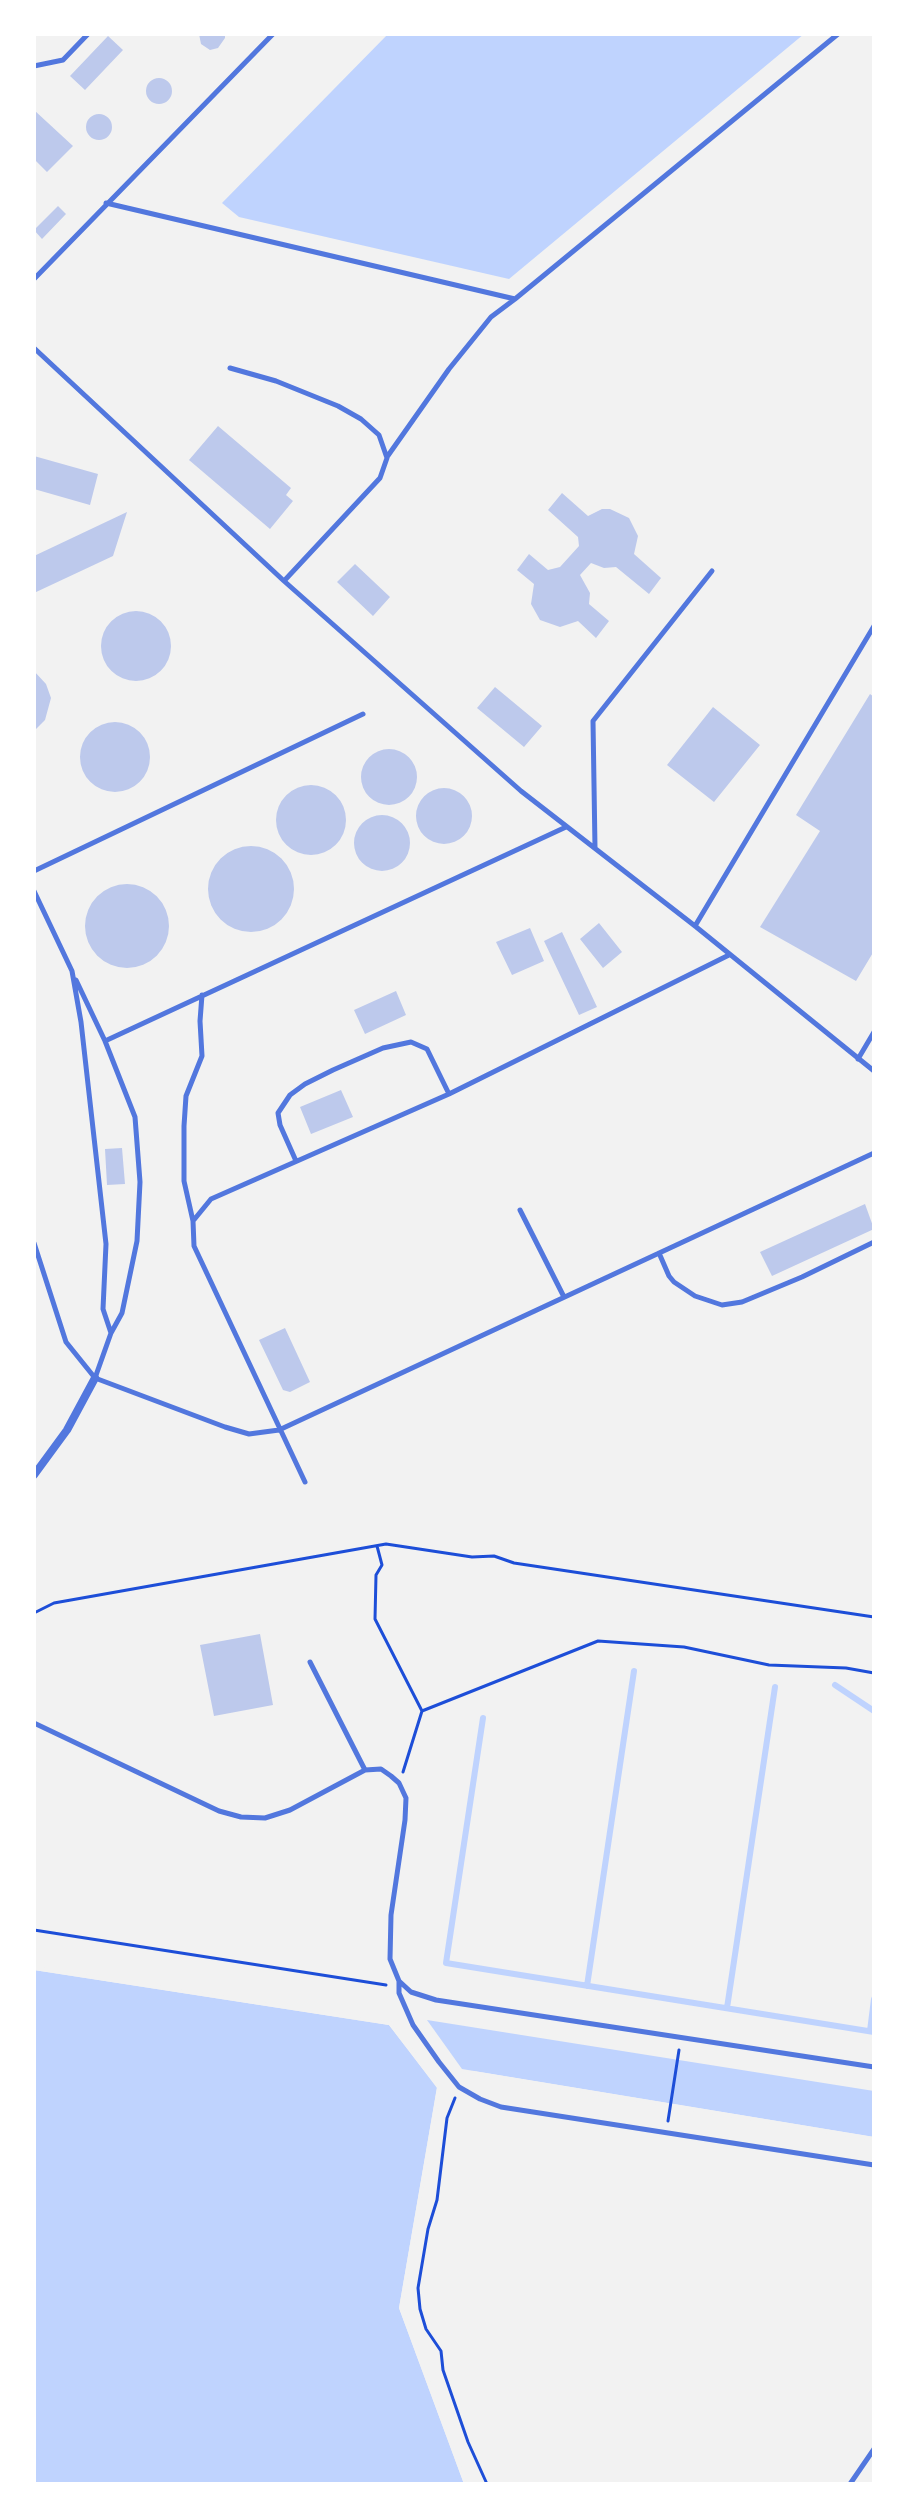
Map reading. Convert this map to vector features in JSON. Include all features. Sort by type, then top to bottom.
[{"type":"street","points":[[34,1475],[67,1430],[95,1378]]},
{"type":"lane","points":[[34,66],[63,60],[88,34]]},
{"type":"lane","points":[[34,279],[273,34]]},
{"type":"lane","points":[[284,581],[380,478],[387,458],[449,369],[491,317],[838,34]]},
{"type":"lane","points":[[106,203],[515,299]]},
{"type":"lane","points":[[34,348],[284,581],[521,791],[874,1071]]},
{"type":"lane","points":[[230,368],[276,381],[338,406],[361,419],[379,435],[387,458]]},
{"type":"lane","points":[[595,849],[593,721],[712,571]]},
{"type":"lane","points":[[695,926],[874,626]]},
{"type":"lane","points":[[34,871],[363,714]]},
{"type":"lane","points":[[105,1041],[566,827]]},
{"type":"lane","points":[[34,891],[105,1041],[135,1117],[140,1197],[137,1241],[122,1313],[111,1333],[95,1378]]},
{"type":"lane","points":[[193,1221],[211,1199],[449,1094],[729,955]]},
{"type":"lane","points":[[72,971],[81,1022],[106,1244],[103,1309],[111,1333]]},
{"type":"lane","points":[[202,995],[202,1056],[186,1096],[184,1110],[183,1171],[193,1221],[194,1246],[305,1482]]},
{"type":"lane","points":[[858,1059],[874,1032]]},
{"type":"lane","points":[[296,1161],[280,1125],[278,1113],[282,1104],[305,1084],[383,1048],[411,1042],[427,1049],[449,1094]]},
{"type":"lane","points":[[34,1243],[66,1342],[95,1378],[249,1434],[279,1430],[874,1153]]},
{"type":"lane","points":[[520,1210],[564,1297]]},
{"type":"lane","points":[[659,1253],[674,1282],[695,1296],[722,1305],[742,1302],[874,1242]]},
{"type":"lane","points":[[310,1662],[365,1770]]},
{"type":"lane","points":[[34,1723],[219,1811],[241,1817],[265,1818],[290,1810],[365,1770],[381,1769],[399,1783],[406,1798],[405,1820],[391,1915],[390,1959],[399,1981],[399,1993],[413,2025],[459,2087],[480,2099],[501,2107],[874,2165]]},
{"type":"lane","points":[[399,1981],[411,1992],[436,2000],[874,2067]]},
{"type":"lane","points":[[850,2484],[874,2449]]},
{"type":"path","points":[[34,1613],[54,1603],[386,1544],[472,1557],[494,1556],[514,1563],[874,1617]]},
{"type":"path","points":[[377,1546],[382,1565],[376,1575],[375,1619],[422,1711],[399,1783]]},
{"type":"path","points":[[422,1711],[598,1641],[684,1647],[769,1665],[846,1668],[874,1673]]},
{"type":"path","points":[[34,1930],[393,1986],[399,1981]]},
{"type":"path","points":[[669,2114],[678,2058]]},
{"type":"path","points":[[459,2087],[447,2118],[437,2200],[428,2229],[418,2288],[426,2329],[441,2351],[443,2370],[487,2484]]},
{"type":"water","points":[[388,34],[804,34],[509,279],[239,217],[222,203]]},
{"type":"water","points":[[34,1970],[389,2025],[437,2087],[399,2308],[464,2484],[34,2484]]},
{"type":"water","points":[[427,2020],[874,2091],[874,2137],[462,2069]]},
{"type":"pier","points":[[34,1966],[392,2022],[441,2087],[403,2307],[468,2484],[464,2484],[399,2308],[437,2088],[389,2025],[34,1970]]},
{"type":"pier","points":[[473,2071],[874,2137],[874,2141],[475,2075]]},
{"type":"building","points":[[199,34],[225,34],[225,38],[218,48],[210,50],[201,44]]},
{"type":"building","points":[[108,36],[123,50],[85,90],[70,76]]},
{"type":"building","points":[[159,78],[168,82],[172,91],[168,100],[159,104],[150,100],[146,91],[150,82]]},
{"type":"building","points":[[34,110],[73,146],[47,172],[34,159]]},
{"type":"building","points":[[99,114],[108,118],[112,127],[108,136],[99,140],[90,136],[86,127],[90,118]]},
{"type":"building","points":[[58,206],[66,214],[42,239],[34,230]]},
{"type":"building","points":[[218,426],[291,488],[286,495],[293,501],[270,529],[189,460]]},
{"type":"building","points":[[34,456],[98,474],[90,505],[34,489]]},
{"type":"building","points":[[562,493],[588,516],[602,509],[610,509],[629,518],[638,536],[634,554],[661,578],[649,594],[616,567],[604,568],[591,563],[580,575],[590,593],[589,604],[609,621],[596,638],[578,621],[560,627],[540,620],[531,604],[534,584],[517,570],[529,554],[548,570],[560,567],[579,546],[578,537],[548,510]]},
{"type":"building","points":[[127,512],[113,556],[34,593],[34,556]]},
{"type":"building","points":[[355,564],[390,597],[373,616],[337,582]]},
{"type":"building","points":[[143,611],[165,626],[171,646],[169,660],[161,671],[150,679],[129,681],[111,671],[103,660],[101,639],[111,621],[122,613]]},
{"type":"building","points":[[34,671],[46,684],[51,698],[45,720],[34,731]]},
{"type":"building","points":[[495,687],[542,726],[524,747],[477,708]]},
{"type":"building","points":[[870,694],[874,697],[874,951],[856,981],[760,927],[820,831],[796,815]]},
{"type":"building","points":[[713,707],[760,745],[714,802],[667,765]]},
{"type":"building","points":[[108,722],[122,722],[135,727],[145,737],[150,757],[145,777],[135,787],[122,792],[108,792],[95,787],[85,777],[80,764],[80,750],[85,737],[95,727]]},
{"type":"building","points":[[389,749],[409,757],[417,777],[409,797],[389,805],[369,797],[361,777],[369,757]]},
{"type":"building","points":[[311,785],[336,795],[346,820],[336,845],[311,855],[286,845],[276,820],[286,795]]},
{"type":"building","points":[[444,788],[464,796],[472,816],[464,836],[444,844],[424,836],[416,816],[424,796]]},
{"type":"building","points":[[382,815],[402,823],[410,843],[402,863],[382,871],[362,863],[354,843],[362,823]]},
{"type":"building","points":[[251,846],[267,850],[281,859],[290,873],[294,889],[290,905],[281,919],[267,928],[251,932],[235,928],[221,919],[212,905],[208,889],[212,873],[221,859],[235,850]]},
{"type":"building","points":[[127,884],[143,887],[157,896],[166,910],[169,926],[166,942],[157,956],[143,965],[127,968],[111,965],[97,956],[88,942],[85,926],[88,910],[97,896],[111,887]]},
{"type":"building","points":[[599,923],[622,952],[603,968],[580,939]]},
{"type":"building","points":[[530,928],[544,961],[512,975],[496,942]]},
{"type":"building","points":[[562,932],[597,1007],[579,1015],[544,941]]},
{"type":"building","points":[[396,991],[406,1015],[365,1034],[354,1010]]},
{"type":"building","points":[[341,1090],[353,1117],[311,1134],[300,1107]]},
{"type":"building","points":[[122,1148],[125,1184],[107,1185],[105,1149]]},
{"type":"building","points":[[865,1204],[874,1229],[772,1276],[760,1252]]},
{"type":"building","points":[[285,1328],[310,1382],[290,1392],[283,1390],[259,1340]]},
{"type":"building","points":[[260,1634],[273,1705],[214,1716],[200,1645]]},
{"type":"waterway","points":[[587,1986],[634,1671]]},
{"type":"waterway","points":[[835,1685],[874,1711]]},
{"type":"waterway","points":[[727,2008],[775,1687]]},
{"type":"waterway","points":[[483,1718],[446,1963],[874,2032]]},
{"type":"waterway","points":[[870,2031],[874,1999]]}]
